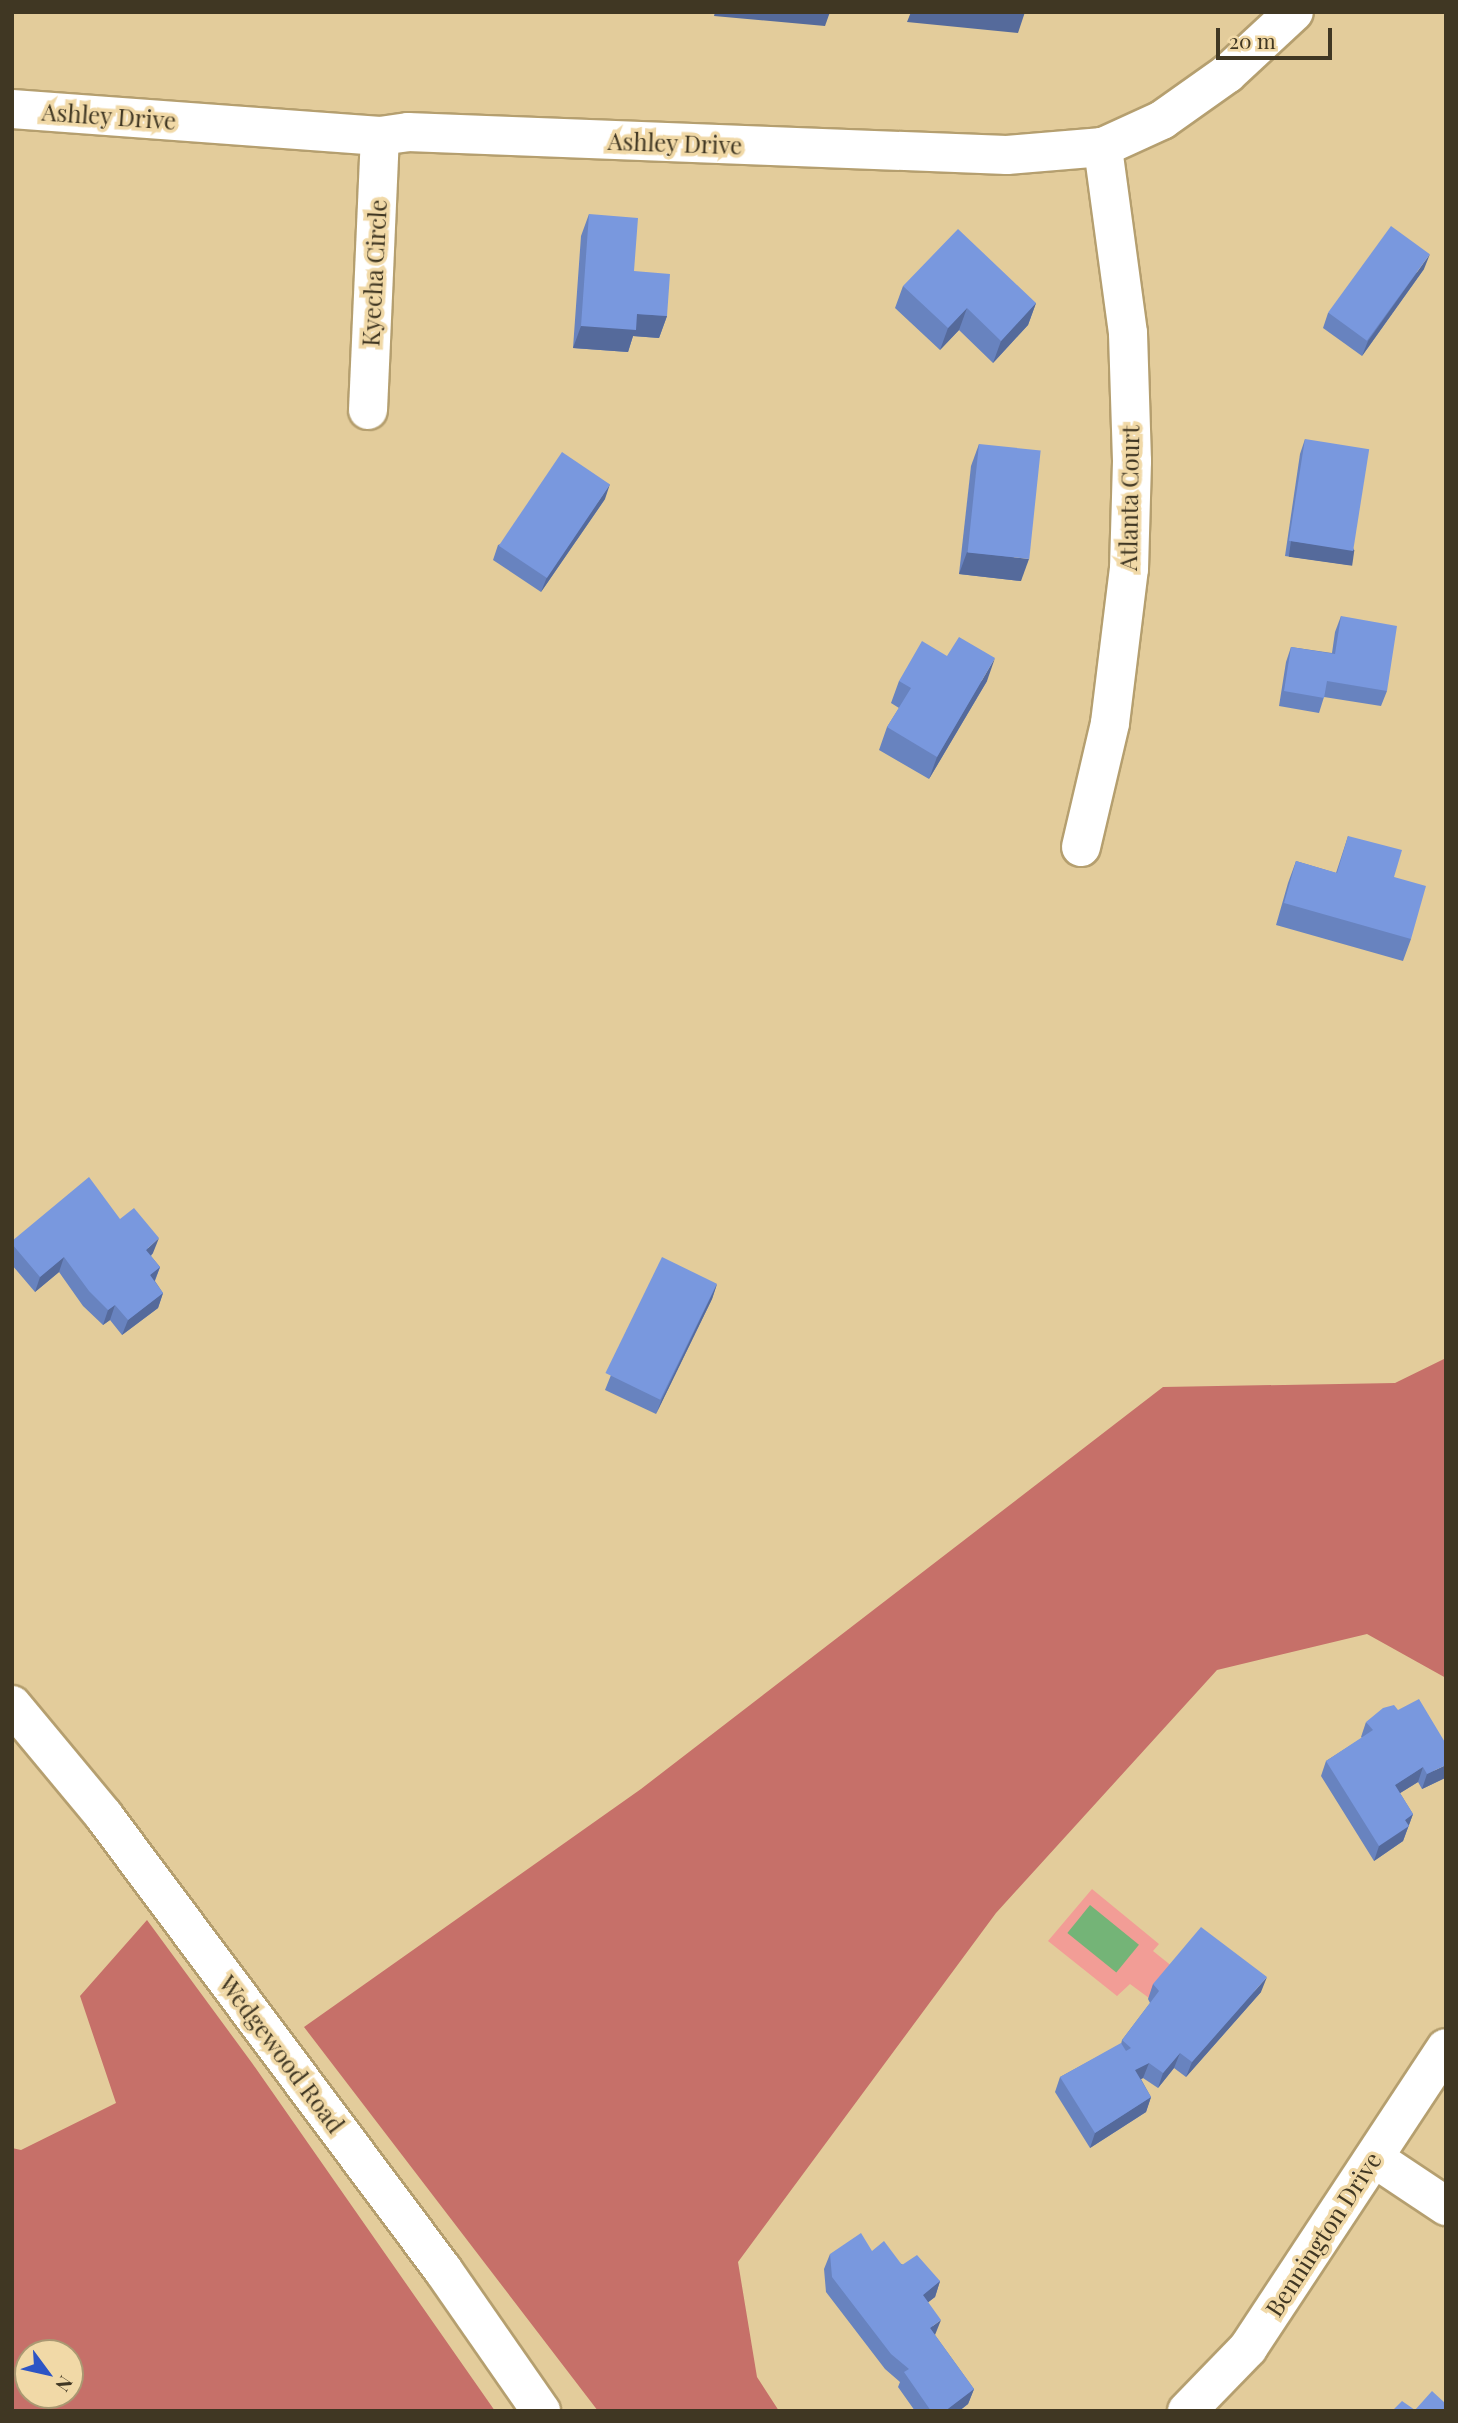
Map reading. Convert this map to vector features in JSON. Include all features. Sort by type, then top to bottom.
[{"type":"street","name":"Ashley Drive","points":[[12,109],[380,136],[408,132],[1007,155],[1103,147],[1162,120],[1227,75],[1294,12]]},
{"type":"street","name":"Kyecha Circle","points":[[368,410],[380,136]]},
{"type":"street","name":"Atlanta Court","points":[[1081,847],[1111,723],[1129,569],[1132,461],[1128,332],[1103,147]]},
{"type":"street","name":"Wedgewood Road","points":[[12,1705],[104,1816],[369,2170],[541,2411]]},
{"type":"street","name":"Bennington Drive","points":[[1187,2411],[1248,2348],[1446,2048]]},
{"type":"street","points":[[1374,2158],[1446,2206]]},
{"type":"shaded area","points":[[1446,1358],[1446,1678],[1367,1634],[1217,1670],[996,1913],[738,2262],[757,2377],[779,2411],[598,2411],[304,2027],[641,1789],[1163,1387],[1395,1383]]},
{"type":"shaded area","points":[[1092,1889],[1159,1944],[1153,1951],[1173,1967],[1149,1998],[1130,1984],[1117,1996],[1048,1941]]},
{"type":"shaded area","points":[[1090,1905],[1139,1945],[1116,1973],[1067,1933]]},
{"type":"shaded area","points":[[147,1920],[252,2063],[495,2411],[12,2411],[12,2148],[21,2150],[116,2103],[80,1996]]},
{"type":"building","points":[[589,214],[638,218],[634,271],[670,274],[667,316],[637,314],[636,330],[581,326]]},
{"type":"building","points":[[1391,226],[1430,254],[1367,341],[1328,313]]},
{"type":"building","points":[[958,229],[1036,303],[1001,341],[967,308],[948,328],[903,286]]},
{"type":"building","points":[[1305,439],[1369,449],[1353,551],[1289,541]]},
{"type":"building","points":[[979,444],[1041,450],[1029,559],[968,552]]},
{"type":"building","points":[[562,452],[610,484],[547,578],[499,546]]},
{"type":"building","points":[[1341,616],[1397,626],[1387,691],[1327,681],[1324,698],[1284,691],[1291,647],[1335,654]]},
{"type":"building","points":[[959,637],[995,658],[937,757],[887,727],[911,688],[899,681],[922,641],[947,656]]},
{"type":"building","points":[[1348,836],[1402,850],[1394,877],[1426,886],[1411,939],[1284,903],[1296,861],[1337,873]]},
{"type":"building","points":[[89,1177],[120,1219],[134,1208],[159,1238],[146,1250],[160,1267],[150,1275],[163,1293],[128,1320],[115,1305],[108,1310],[89,1291],[64,1257],[40,1277],[12,1244],[12,1241]]},
{"type":"building","points":[[662,1257],[717,1284],[660,1400],[605,1373]]},
{"type":"building","points":[[1419,1699],[1446,1744],[1446,1765],[1427,1774],[1423,1767],[1395,1785],[1413,1814],[1405,1820],[1409,1826],[1379,1846],[1326,1761],[1373,1730],[1366,1722],[1383,1708],[1394,1705],[1398,1710]]},
{"type":"building","points":[[1201,1927],[1267,1977],[1192,2062],[1180,2053],[1163,2073],[1149,2063],[1135,2070],[1151,2097],[1095,2133],[1060,2077],[1121,2043],[1126,2051],[1131,2048],[1122,2040],[1159,1991],[1153,1984]]},
{"type":"building","points":[[861,2233],[872,2251],[884,2241],[902,2265],[917,2255],[940,2281],[923,2295],[941,2320],[930,2328],[974,2389],[945,2411],[931,2411],[904,2372],[909,2369],[891,2354],[832,2277],[830,2254]]},
{"type":"building","points":[[1432,2391],[1446,2404],[1446,2411],[1392,2411],[1402,2401],[1415,2410]]}]
